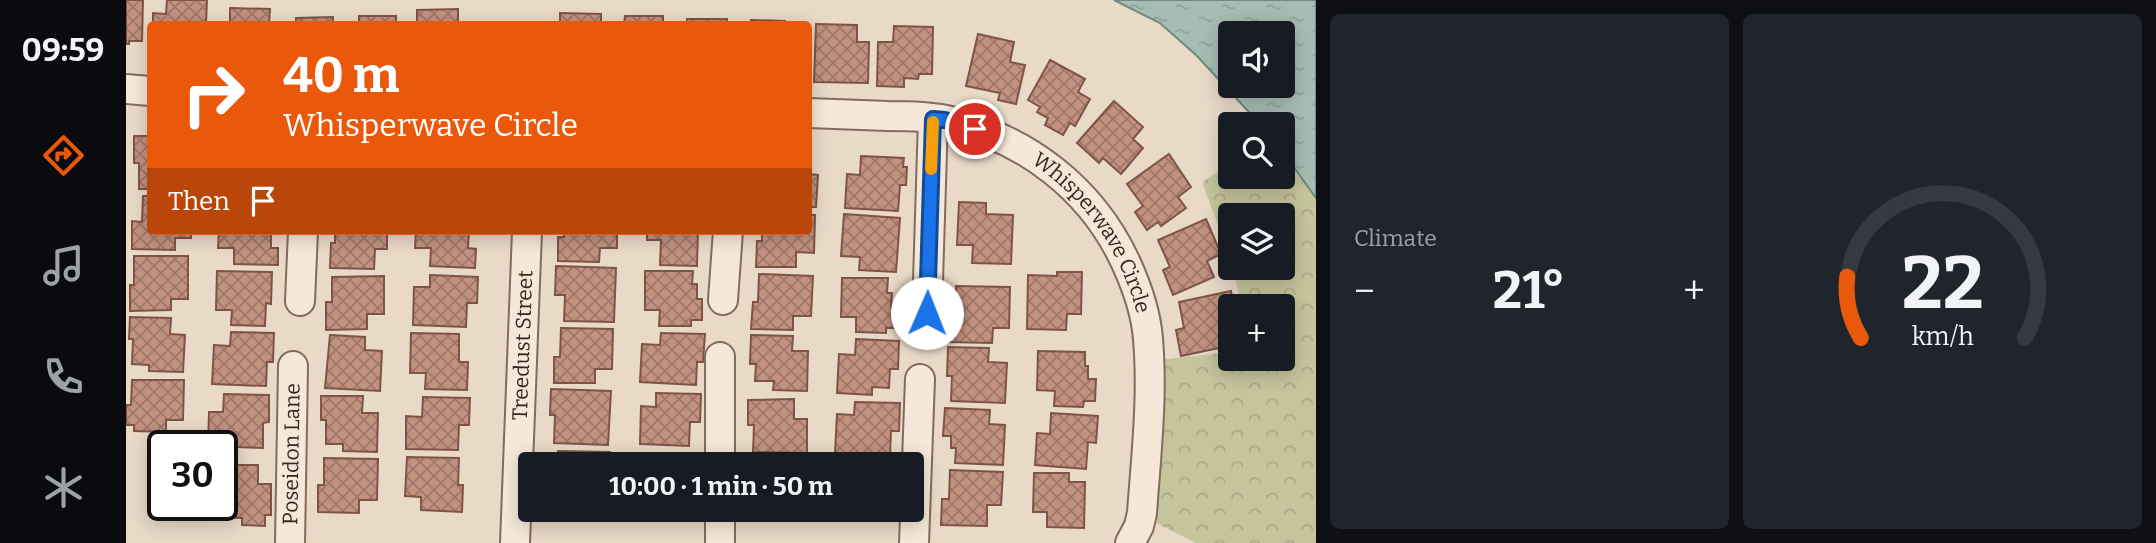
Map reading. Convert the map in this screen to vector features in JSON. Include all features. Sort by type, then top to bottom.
[{"type":"street","points":[[126,89],[147,91]]},
{"type":"street","name":"Whisperwave Circle","points":[[812,113],[945,120],[988,133],[1037,158],[1081,194],[1116,241],[1132,275],[1144,311],[1148,339],[1149,396],[1142,513],[1130,543]]},
{"type":"street","points":[[927,313],[933,119]]},
{"type":"street","points":[[300,301],[303,235]]},
{"type":"street","name":"Treedust Street","points":[[515,543],[527,235]]},
{"type":"street","points":[[723,300],[728,235]]},
{"type":"street","points":[[720,357],[720,452]]},
{"type":"street","name":"Poseidon Lane","points":[[289,543],[293,366]]},
{"type":"street","points":[[914,543],[920,379]]},
{"type":"street","points":[[720,522],[720,543]]},
{"type":"green space","points":[[1295,169],[1316,198],[1316,543],[1196,543],[1152,521],[1159,360],[1218,353],[1218,371],[1295,371],[1295,294],[1238,294],[1236,280],[1295,280],[1295,203],[1218,203],[1218,225],[1202,182],[1218,172],[1218,189],[1295,189]]},
{"type":"water","points":[[1114,0],[1316,0],[1316,198],[1295,169],[1295,112],[1249,112],[1236,98],[1295,98],[1295,21],[1218,21],[1218,79],[1160,23]]},
{"type":"building","points":[[126,0],[143,0],[142,41],[129,41],[129,44],[126,44]]},
{"type":"building","points":[[167,0],[207,0],[206,21],[153,21],[153,13],[166,14]]},
{"type":"building","points":[[230,8],[270,9],[269,21],[230,21]]},
{"type":"building","points":[[458,9],[458,21],[417,21],[417,10]]},
{"type":"building","points":[[560,13],[601,14],[601,21],[560,21]]},
{"type":"building","points":[[359,16],[396,16],[396,21],[359,21]]},
{"type":"building","points":[[625,16],[663,16],[663,21],[624,21]]},
{"type":"building","points":[[333,17],[333,21],[296,21],[296,18]]},
{"type":"building","points":[[687,19],[727,19],[727,21]]},
{"type":"building","points":[[816,24],[857,25],[857,42],[869,42],[868,83],[814,82]]},
{"type":"building","points":[[894,26],[933,27],[932,74],[919,74],[918,79],[904,78],[904,87],[877,86],[878,42],[893,42]]},
{"type":"building","points":[[978,34],[1014,42],[1010,62],[1025,65],[1016,104],[998,100],[1000,93],[966,86]]},
{"type":"building","points":[[1050,60],[1085,79],[1078,92],[1090,99],[1075,126],[1070,123],[1063,135],[1045,125],[1048,118],[1037,112],[1040,107],[1028,100]]},
{"type":"building","points":[[1114,101],[1143,127],[1133,139],[1143,148],[1121,174],[1103,158],[1099,163],[1077,143]]},
{"type":"building","points":[[134,136],[147,136],[147,189],[139,189],[139,163],[134,163]]},
{"type":"building","points":[[1169,154],[1191,187],[1178,197],[1186,208],[1161,226],[1158,222],[1147,230],[1135,212],[1143,206],[1127,184]]},
{"type":"building","points":[[861,156],[904,158],[903,167],[907,167],[906,185],[900,185],[898,211],[845,208],[847,174],[860,175]]},
{"type":"building","points":[[812,174],[818,175],[816,207],[812,207]]},
{"type":"building","points":[[143,196],[147,196],[147,235],[191,235],[191,238],[175,238],[175,250],[132,249],[132,221],[142,222]]},
{"type":"building","points":[[959,202],[986,203],[986,214],[1013,215],[1011,264],[972,263],[973,245],[957,245]]},
{"type":"building","points":[[844,214],[900,218],[896,272],[859,270],[860,257],[841,256]]},
{"type":"building","points":[[812,215],[815,215],[814,253],[796,252],[796,267],[756,267],[757,241],[762,241],[762,235],[812,235]]},
{"type":"building","points":[[1206,219],[1218,247],[1218,256],[1207,261],[1214,277],[1173,295],[1163,270],[1170,267],[1158,240]]},
{"type":"building","points":[[219,235],[271,235],[271,248],[278,248],[278,265],[234,264],[234,248],[218,248]]},
{"type":"building","points":[[335,235],[387,235],[387,249],[375,249],[374,269],[330,268],[331,243],[335,243]]},
{"type":"building","points":[[416,235],[469,235],[468,248],[476,249],[475,268],[430,266],[431,248],[415,248]]},
{"type":"building","points":[[617,235],[617,248],[600,248],[599,262],[558,261],[558,237]]},
{"type":"building","points":[[647,235],[698,235],[697,266],[660,265],[661,240],[647,240]]},
{"type":"building","points":[[134,256],[188,256],[188,299],[171,299],[171,310],[130,311],[130,285],[134,285]]},
{"type":"building","points":[[556,266],[616,268],[614,322],[564,321],[565,295],[555,295]]},
{"type":"building","points":[[217,271],[272,272],[271,304],[266,303],[265,326],[231,325],[232,310],[216,310]]},
{"type":"building","points":[[645,271],[693,271],[692,284],[697,284],[697,299],[702,299],[702,320],[691,320],[691,326],[659,326],[660,310],[645,310]]},
{"type":"building","points":[[1057,272],[1082,272],[1081,314],[1067,314],[1066,330],[1027,329],[1028,275],[1057,276]]},
{"type":"building","points":[[759,274],[813,276],[811,316],[793,316],[793,330],[751,329],[753,302],[758,302]]},
{"type":"building","points":[[430,275],[478,277],[477,303],[467,303],[466,327],[413,325],[414,287],[430,287]]},
{"type":"building","points":[[384,276],[384,314],[367,314],[367,329],[326,330],[326,302],[332,302],[332,277]]},
{"type":"building","points":[[842,278],[888,278],[887,293],[892,293],[891,307],[899,307],[898,328],[886,328],[886,333],[856,332],[856,317],[841,317]]},
{"type":"building","points":[[956,286],[1010,287],[1009,328],[993,328],[992,343],[947,342],[948,312],[956,313]]},
{"type":"building","points":[[1231,291],[1232,294],[1218,294],[1218,348],[1181,356],[1176,330],[1184,328],[1179,302]]},
{"type":"building","points":[[130,317],[171,318],[170,334],[185,335],[183,372],[149,371],[149,365],[132,364]]},
{"type":"building","points":[[561,328],[613,329],[612,369],[595,369],[595,383],[554,383],[554,357],[560,357]]},
{"type":"building","points":[[231,332],[274,333],[273,362],[267,362],[266,386],[212,384],[214,345],[230,346]]},
{"type":"building","points":[[411,333],[459,334],[459,362],[468,362],[467,390],[425,389],[426,373],[410,373]]},
{"type":"building","points":[[661,333],[705,334],[703,362],[697,362],[696,385],[640,382],[642,344],[660,345]]},
{"type":"building","points":[[330,335],[365,337],[365,350],[382,351],[380,391],[325,388]]},
{"type":"building","points":[[751,335],[793,336],[792,351],[808,351],[807,391],[773,390],[774,381],[755,381],[756,364],[750,364]]},
{"type":"building","points":[[856,339],[899,341],[898,369],[890,369],[889,388],[872,387],[872,395],[837,393],[839,354],[855,355]]},
{"type":"building","points":[[948,347],[989,348],[988,362],[1007,363],[1005,403],[951,401],[952,376],[947,376]]},
{"type":"building","points":[[1038,351],[1085,352],[1088,379],[1096,379],[1095,401],[1084,401],[1083,407],[1054,406],[1055,391],[1037,390]]},
{"type":"building","points":[[132,380],[184,380],[183,420],[166,420],[166,430],[134,431],[134,425],[126,425],[126,405],[131,405]]},
{"type":"building","points":[[551,389],[611,391],[608,445],[554,443],[555,415],[550,415]]},
{"type":"building","points":[[656,393],[701,394],[700,422],[690,422],[689,446],[640,444],[641,406],[656,407]]},
{"type":"building","points":[[224,394],[269,395],[269,422],[263,423],[263,448],[238,447],[238,430],[208,430],[209,412],[223,412]]},
{"type":"building","points":[[321,396],[363,396],[362,413],[378,413],[377,452],[343,451],[343,444],[326,444],[326,420],[321,420]]},
{"type":"building","points":[[423,397],[470,398],[469,425],[459,425],[458,450],[406,449],[406,416],[422,417]]},
{"type":"building","points":[[794,399],[794,419],[807,419],[807,452],[753,452],[754,425],[748,425],[748,400]]},
{"type":"building","points":[[855,402],[900,403],[899,431],[891,431],[890,452],[835,452],[837,414],[854,415]]},
{"type":"building","points":[[945,408],[990,410],[989,424],[1005,425],[1003,465],[955,463],[956,448],[951,448],[951,436],[943,436]]},
{"type":"building","points":[[1051,413],[1098,416],[1096,443],[1088,442],[1086,469],[1035,465],[1037,433],[1050,434]]},
{"type":"building","points":[[407,457],[459,458],[458,485],[463,485],[462,512],[421,510],[421,497],[405,496]]},
{"type":"building","points":[[324,458],[378,459],[377,500],[359,500],[359,513],[318,512],[318,485],[324,485]]},
{"type":"building","points":[[238,465],[258,465],[258,484],[271,484],[271,515],[265,515],[265,526],[242,525],[242,518],[238,518]]},
{"type":"building","points":[[950,470],[1003,472],[1001,505],[987,505],[987,526],[941,525],[942,499],[949,499]]},
{"type":"building","points":[[1034,473],[1069,473],[1069,482],[1085,482],[1084,528],[1047,527],[1047,512],[1033,512]]},
{"type":"slow traffic","points":[[931,169],[933,122]]},
{"type":"route","points":[[927,313],[933,119],[975,129]]}]
